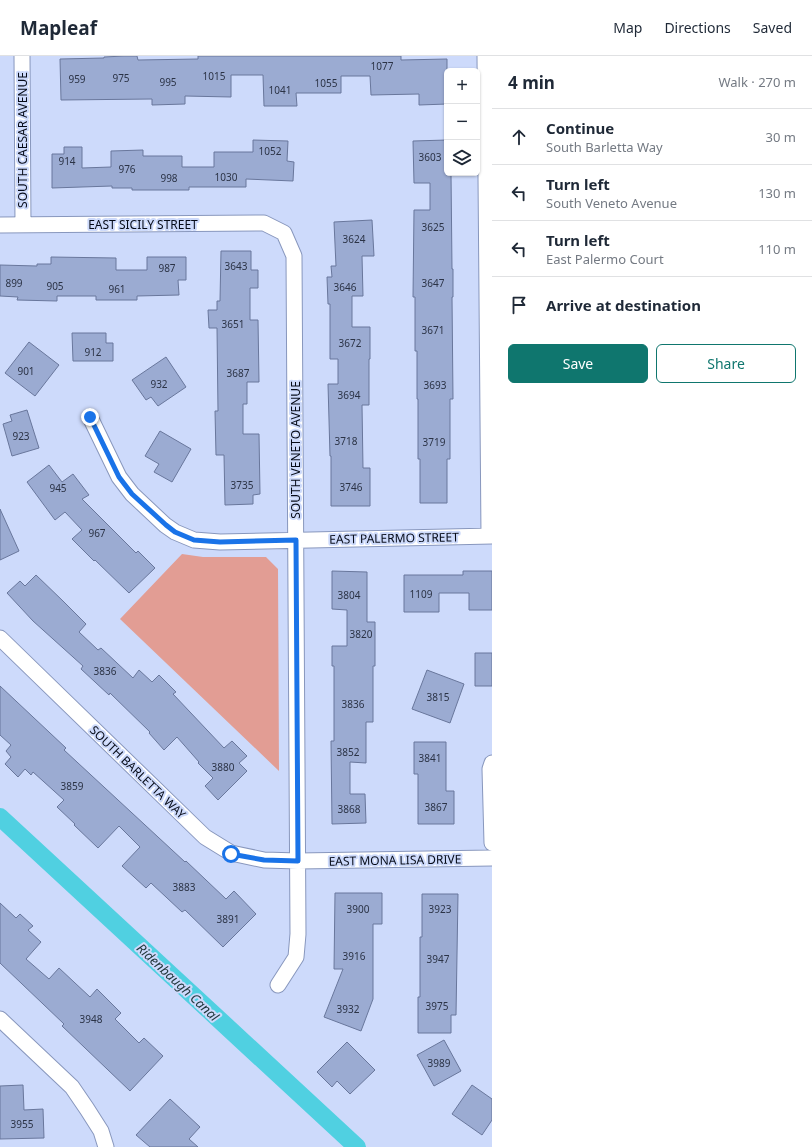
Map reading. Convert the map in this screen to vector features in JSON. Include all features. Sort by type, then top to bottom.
[{"type":"street","name":"SOUTH CAESAR AVENUE","points":[[22,56],[23,225]]},
{"type":"street","points":[[485,56],[489,213],[491,536]]},
{"type":"street","name":"EAST SICILY STREET","points":[[0,225],[264,223],[284,233]]},
{"type":"street","name":"SOUTH VENETO AVENUE","points":[[278,985],[296,956],[298,934],[294,256],[284,233]]},
{"type":"street","name":"EAST PALERMO STREET","points":[[90,417],[119,477],[132,494],[175,532],[194,540],[220,542],[491,536]]},
{"type":"street","name":"SOUTH BARLETTA WAY","points":[[0,638],[205,837],[231,854],[264,860],[298,861]]},
{"type":"street","points":[[492,763],[490,769],[492,843]]},
{"type":"street","name":"EAST MONA LISA DRIVE","points":[[298,861],[492,858]]},
{"type":"street","points":[[0,1019],[72,1087],[101,1131],[106,1147]]},
{"type":"shaded area","points":[[182,554],[203,557],[266,557],[278,569],[279,771],[120,619]]},
{"type":"building","points":[[137,56],[138,60],[198,59],[198,56],[401,56],[401,60],[447,59],[447,68],[444,68],[444,104],[419,105],[419,94],[371,95],[370,76],[341,76],[341,93],[296,93],[297,106],[264,106],[263,75],[231,75],[231,97],[185,96],[185,104],[152,105],[152,99],[61,100],[60,59]]},
{"type":"building","points":[[253,140],[288,141],[287,161],[294,162],[293,181],[246,179],[246,187],[189,187],[189,190],[132,190],[132,188],[112,188],[112,186],[52,188],[52,154],[64,154],[64,147],[82,147],[82,168],[111,167],[111,151],[143,150],[143,156],[182,156],[182,167],[214,167],[214,152],[253,152]]},
{"type":"building","points":[[444,140],[444,176],[451,176],[453,399],[450,399],[450,459],[447,459],[447,503],[420,503],[417,351],[415,351],[415,297],[413,297],[414,210],[430,210],[430,183],[414,183],[413,141]]},
{"type":"building","points":[[372,220],[374,256],[362,256],[363,296],[352,296],[352,327],[370,327],[369,405],[362,405],[363,468],[370,468],[370,506],[331,506],[331,456],[328,384],[338,384],[338,359],[330,359],[330,304],[328,304],[327,277],[332,277],[331,266],[336,266],[334,222]]},
{"type":"building","points":[[221,251],[251,251],[251,270],[258,270],[258,288],[250,288],[250,320],[258,320],[259,382],[247,382],[247,404],[243,404],[243,434],[259,434],[260,494],[253,495],[253,504],[225,505],[224,455],[216,455],[215,411],[218,411],[217,328],[209,328],[208,310],[217,310],[217,301],[220,301]]},
{"type":"building","points":[[51,257],[116,258],[116,270],[147,270],[147,257],[186,257],[186,280],[178,280],[179,295],[137,296],[137,300],[96,300],[96,296],[57,296],[57,301],[17,300],[18,297],[0,296],[0,265],[37,266],[37,264],[51,264]]},
{"type":"building","points":[[72,333],[106,333],[106,343],[113,343],[113,361],[73,361]]},
{"type":"building","points":[[29,342],[59,365],[35,396],[5,373]]},
{"type":"building","points":[[166,357],[186,387],[158,406],[151,397],[146,400],[132,380]]},
{"type":"building","points":[[27,410],[39,448],[12,456],[3,424],[12,421],[10,415]]},
{"type":"building","points":[[160,431],[191,449],[172,482],[154,472],[159,464],[145,456]]},
{"type":"building","points":[[49,465],[62,482],[73,474],[89,495],[82,499],[136,553],[138,551],[155,568],[129,593],[72,539],[82,530],[65,512],[55,520],[27,482]]},
{"type":"building","points":[[0,509],[19,551],[0,560]]},
{"type":"building","points":[[332,571],[367,572],[367,622],[375,622],[373,722],[366,722],[366,763],[350,762],[350,794],[365,794],[366,823],[332,824],[331,741],[334,741],[334,666],[332,666],[332,646],[347,646],[347,610],[332,609]]},
{"type":"building","points":[[463,571],[492,571],[492,610],[469,610],[469,593],[439,593],[439,612],[404,612],[404,575],[463,575]]},
{"type":"building","points":[[36,575],[86,624],[79,632],[98,650],[101,648],[133,678],[139,670],[152,682],[159,675],[176,692],[173,694],[224,748],[232,741],[247,756],[239,763],[247,771],[218,800],[205,786],[213,778],[198,763],[199,762],[177,737],[164,750],[149,733],[150,732],[110,693],[109,695],[81,669],[83,666],[33,621],[7,593],[20,581],[25,586]]},
{"type":"building","points":[[475,653],[492,653],[492,686],[475,686]]},
{"type":"building","points":[[427,670],[464,684],[450,723],[412,709]]},
{"type":"building","points":[[0,686],[66,748],[64,750],[226,899],[234,891],[256,914],[223,947],[185,910],[182,912],[151,883],[146,888],[122,866],[140,847],[119,826],[98,848],[57,807],[64,800],[33,772],[31,775],[25,769],[18,777],[5,764],[11,757],[6,751],[11,745],[0,735]]},
{"type":"building","points":[[414,742],[446,742],[446,791],[454,791],[454,824],[418,824],[418,774],[414,774]]},
{"type":"building","points":[[335,893],[382,893],[382,924],[373,924],[373,999],[361,1031],[324,1017],[343,969],[334,969]]},
{"type":"building","points":[[422,894],[458,894],[456,1015],[451,1015],[451,1033],[418,1033],[418,997],[420,997],[420,937],[422,937]]},
{"type":"building","points":[[0,903],[16,918],[20,914],[33,926],[28,930],[41,942],[26,959],[49,979],[59,968],[90,997],[97,989],[121,1013],[115,1019],[139,1043],[144,1038],[163,1056],[130,1091],[62,1026],[64,1024],[0,963]]},
{"type":"building","points":[[444,1040],[461,1071],[434,1086],[417,1055]]},
{"type":"building","points":[[347,1042],[375,1070],[350,1094],[337,1081],[332,1087],[317,1072]]},
{"type":"building","points":[[23,1085],[24,1110],[43,1109],[44,1138],[0,1139],[0,1086]]},
{"type":"building","points":[[472,1085],[492,1099],[492,1120],[482,1135],[452,1114]]},
{"type":"building","points":[[170,1099],[200,1127],[189,1139],[198,1147],[150,1147],[136,1135]]},
{"type":"waterway","name":"Ridenbaugh Canal","points":[[0,817],[357,1147]]},
{"type":"route","points":[[90,417],[119,477],[132,494],[175,532],[194,540],[220,542],[296,540],[298,861],[264,860],[231,854]]}]
